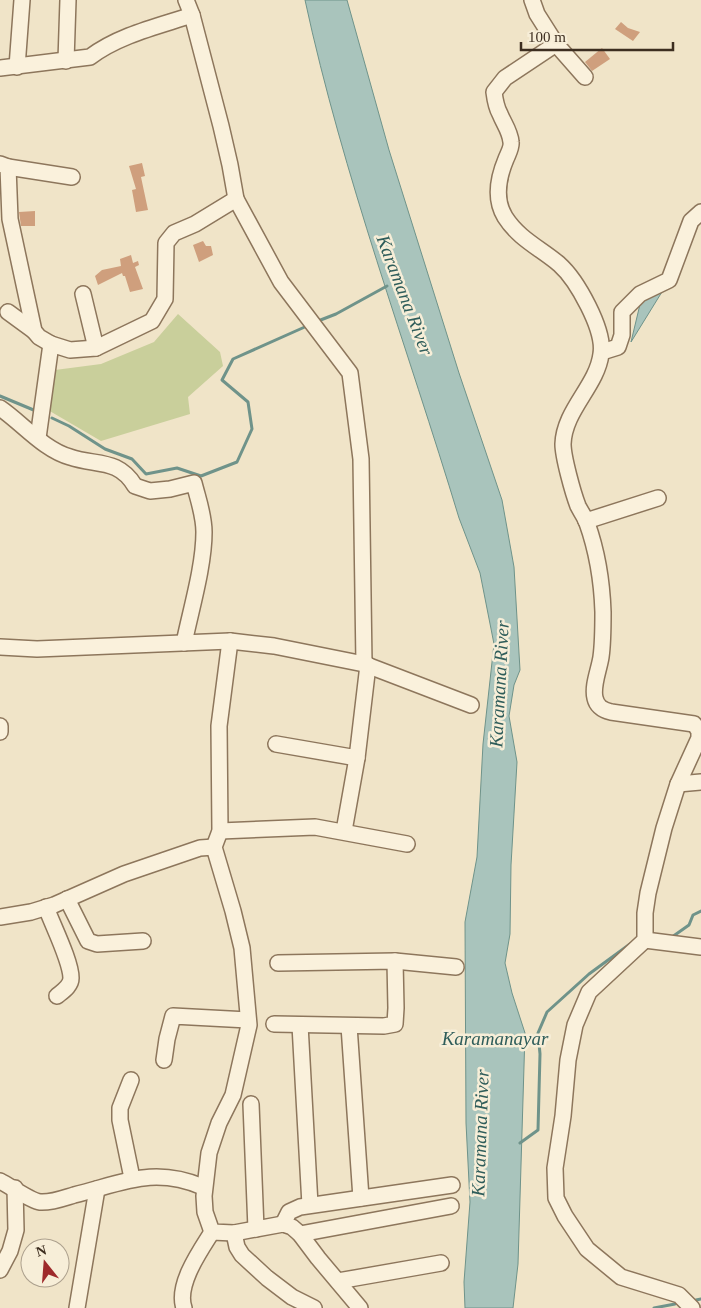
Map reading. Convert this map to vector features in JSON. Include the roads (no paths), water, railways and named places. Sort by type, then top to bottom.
[{"type":"street","points":[[17,67],[22,0]]},
{"type":"street","points":[[66,61],[68,0]]},
{"type":"street","points":[[186,0],[192,15],[228,155],[236,199],[281,282],[350,373],[361,459],[366,665],[357,758],[344,832]]},
{"type":"street","points":[[532,0],[537,14],[556,44],[585,77]]},
{"type":"street","points":[[0,68],[90,57],[100,50],[131,36],[192,15]]},
{"type":"street","points":[[556,44],[505,78],[494,92],[497,108],[509,131],[511,144],[502,169],[497,195],[505,216],[521,238],[558,263],[569,274],[593,318],[602,342],[602,352],[596,370],[575,408],[565,431],[563,445],[578,506],[586,521],[595,551],[601,588],[603,612],[601,655],[595,700],[601,708],[611,712],[689,722],[697,727],[699,738],[678,784],[648,893],[645,913],[645,940],[589,992],[574,1025],[568,1060],[563,1116],[554,1168],[556,1198],[565,1216],[587,1249],[621,1277],[679,1295],[692,1308]]},
{"type":"street","points":[[72,177],[4,166],[10,219],[34,331],[38,337],[51,344],[70,350],[96,348],[152,321],[165,299],[166,243],[174,233],[195,224],[236,199]]},
{"type":"street","points":[[602,352],[618,347],[622,335],[622,312],[640,294],[669,280],[691,221],[701,212]]},
{"type":"street","points":[[83,294],[96,348]]},
{"type":"street","points":[[4,312],[29,310]]},
{"type":"street","points":[[4,312],[34,331]]},
{"type":"street","points":[[38,438],[51,344]]},
{"type":"street","points":[[0,408],[53,450],[70,458],[110,464],[129,476],[135,486],[150,491],[170,489],[194,483],[203,517],[204,533],[199,571],[184,643]]},
{"type":"street","points":[[586,521],[658,498]]},
{"type":"street","points":[[212,1232],[205,1212],[204,1187],[209,1153],[219,1123],[232,1095],[249,1025],[242,948],[214,847],[220,831],[219,726],[230,641]]},
{"type":"street","points":[[0,647],[37,649],[230,641],[274,646],[366,665],[471,705]]},
{"type":"street","points":[[0,726],[0,732]]},
{"type":"street","points":[[276,744],[357,758]]},
{"type":"street","points":[[678,784],[701,782]]},
{"type":"street","points":[[220,831],[314,827],[407,844]]},
{"type":"street","points":[[0,917],[46,907],[68,899],[106,880],[200,848],[214,847]]},
{"type":"street","points":[[68,899],[88,941],[97,944],[143,942]]},
{"type":"street","points":[[46,907],[68,964],[71,979],[67,988],[57,996]]},
{"type":"street","points":[[645,940],[701,947]]},
{"type":"street","points":[[278,962],[395,962],[456,967]]},
{"type":"street","points":[[274,1024],[384,1026],[394,1024],[396,1008],[395,962]]},
{"type":"street","points":[[164,1060],[166,1039],[173,1016],[248,1020]]},
{"type":"street","points":[[300,1025],[310,1205]]},
{"type":"street","points":[[349,1026],[361,1198]]},
{"type":"street","points":[[131,1080],[120,1108],[120,1120],[132,1178]]},
{"type":"street","points":[[251,1104],[256,1229]]},
{"type":"street","points":[[0,1180],[40,1202],[143,1176],[176,1178],[204,1187]]},
{"type":"street","points":[[283,1224],[289,1212],[300,1207],[452,1185]]},
{"type":"street","points":[[0,1270],[10,1251],[16,1230],[15,1188]]},
{"type":"street","points":[[77,1308],[97,1189]]},
{"type":"street","points":[[300,1234],[451,1206]]},
{"type":"street","points":[[212,1232],[234,1232],[283,1224],[292,1227],[300,1234],[360,1308]]},
{"type":"street","points":[[184,1308],[182,1297],[190,1269],[212,1232]]},
{"type":"street","points":[[234,1232],[238,1247],[248,1261],[292,1297],[314,1308]]},
{"type":"street","points":[[338,1281],[440,1264]]},
{"type":"water","name":"Karamanayar","points":[[305,0],[347,0],[389,150],[459,373],[502,500],[514,567],[520,670],[514,685],[509,716],[517,762],[511,865],[510,934],[505,963],[512,993],[525,1033],[518,1264],[513,1308],[465,1308],[464,1282],[470,1202],[466,1123],[465,922],[477,857],[483,744],[494,644],[480,573],[459,518],[357,196],[320,66]]},
{"type":"water","points":[[665,287],[631,342],[642,296]]},
{"type":"waterway","name":"Karamana River","points":[[318,321],[336,314],[387,286]]},
{"type":"waterway","points":[[52,418],[69,426],[105,449],[132,459],[146,474],[177,468],[201,476],[237,462],[252,429],[248,402],[222,380],[233,359],[307,326]]},
{"type":"waterway","points":[[0,396],[36,411]]},
{"type":"waterway","points":[[672,937],[689,925],[693,915],[701,911]]},
{"type":"waterway","points":[[520,1143],[538,1130],[540,1054],[538,1033],[547,1012],[589,974],[630,944]]},
{"type":"waterway","points":[[696,1300],[701,1299]]},
{"type":"waterway","points":[[654,1308],[675,1304]]}]
